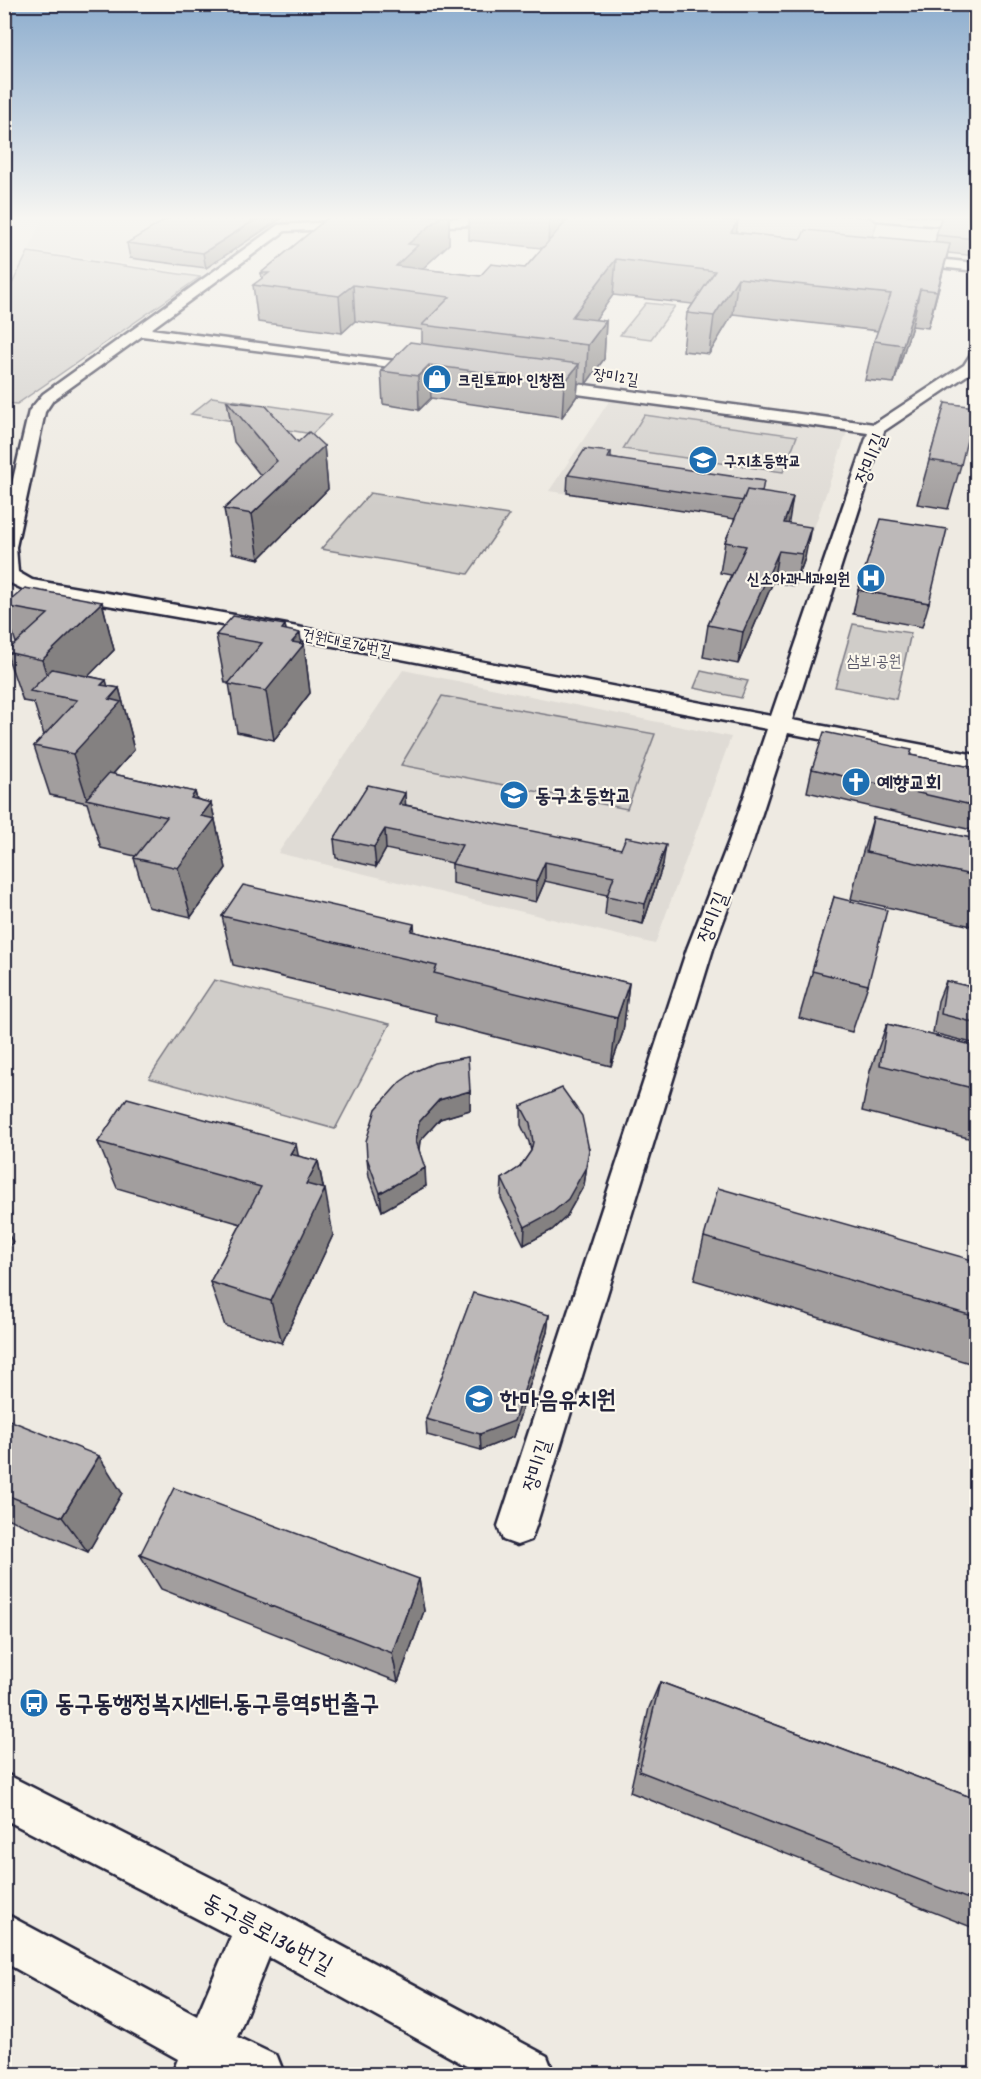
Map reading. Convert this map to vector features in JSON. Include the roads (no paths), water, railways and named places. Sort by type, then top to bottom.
[{"type":"street","points":[[136,331],[161,313]]},
{"type":"street","points":[[136,331],[445,372]]},
{"type":"street","name":"건원대로76번길","points":[[136,331],[48,397],[37,411],[7,547],[9,575],[27,585],[976,762]]},
{"type":"street","name":"장미1길","points":[[517,1526],[700,949],[741,841],[778,724],[836,559],[877,429],[969,368],[975,363],[976,357]]},
{"type":"street","name":"장미2길","points":[[524,382],[877,429]]},
{"type":"street","name":"동구릉로136번길","points":[[4,1795],[259,1926],[529,2074]]},
{"type":"street","points":[[202,2062],[259,1926]]},
{"type":"street","points":[[4,1936],[202,2062],[259,2074]]},
{"type":"place","name":"크린토피아 인창점","points":[[437,379]]},
{"type":"place","name":"구지초등학교","points":[[703,460]]},
{"type":"place","name":"신소아과내과의원","points":[[871,578]]},
{"type":"place","name":"예향교회","points":[[856,782]]},
{"type":"place","name":"동구초등학교","points":[[514,795]]},
{"type":"place","name":"한마음유치원","points":[[479,1399]]},
{"type":"place","name":"동구동행정복지센터.동구릉역5번출구","points":[[34,1703]]},
{"type":"park label","name":"삼보1공원","points":[[874,660]]}]
